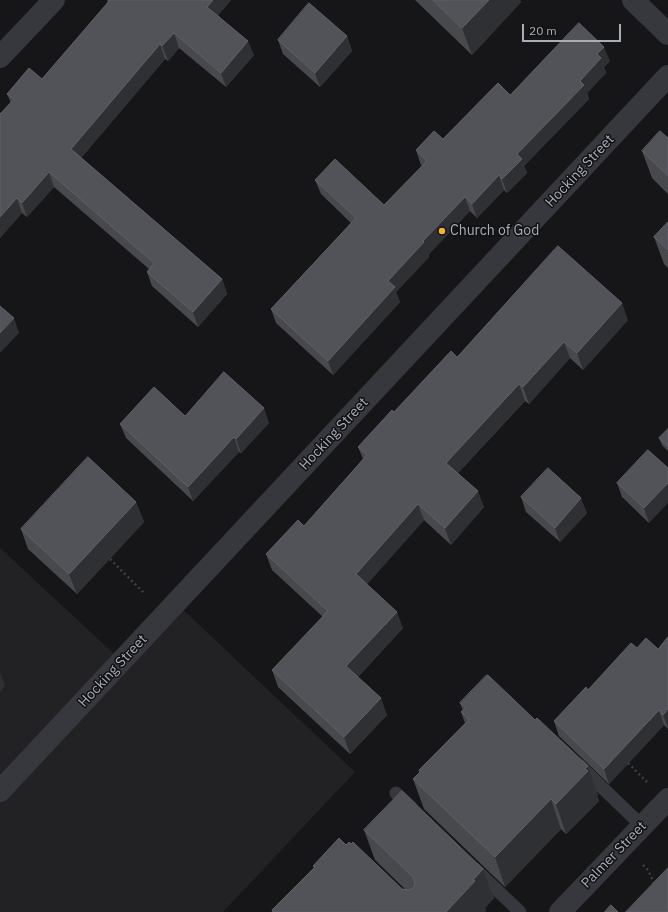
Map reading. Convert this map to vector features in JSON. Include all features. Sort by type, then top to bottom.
[{"type":"street","points":[[0,57],[54,0]]},
{"type":"street","points":[[632,0],[668,34]]},
{"type":"street","name":"Hocking Street","points":[[0,791],[668,76]]},
{"type":"street","name":"Palmer Street","points":[[560,912],[668,799]]},
{"type":"lane","points":[[572,760],[642,826]]},
{"type":"lane","points":[[396,793],[418,814]]},
{"type":"lane","points":[[464,858],[520,912]]},
{"type":"path","points":[[110,559],[148,596]]},
{"type":"path","points":[[628,763],[649,784]]},
{"type":"path","points":[[638,860],[648,870],[657,888]]},
{"type":"shaded area","points":[[0,548],[122,661],[176,603],[355,772],[223,912],[0,912]]},
{"type":"building","points":[[110,0],[213,0],[207,7],[248,41],[221,73],[174,33],[162,46],[160,44],[71,149],[222,279],[193,312],[147,272],[154,263],[49,172],[22,203],[17,198],[0,217],[0,114],[14,99],[7,94],[29,68],[42,79]]},
{"type":"building","points":[[433,0],[489,0],[462,28]]},
{"type":"building","points":[[309,3],[347,36],[315,73],[278,40]]},
{"type":"building","points":[[579,23],[604,47],[597,54],[601,58],[580,81],[584,85],[517,154],[522,159],[502,179],[499,175],[472,204],[465,197],[423,241],[424,242],[388,281],[395,287],[328,361],[271,309],[356,218],[315,180],[335,159],[384,205],[427,161],[416,150],[434,131],[443,139],[498,83],[510,95]]},
{"type":"building","points":[[660,131],[668,138],[668,176],[642,151]]},
{"type":"building","points":[[668,222],[668,250],[654,237]]},
{"type":"building","points":[[558,246],[622,303],[577,353],[564,342],[523,387],[519,384],[446,463],[478,491],[445,528],[418,504],[356,574],[397,612],[346,666],[381,698],[344,737],[272,670],[328,611],[266,554],[298,520],[304,526],[367,455],[358,447],[392,410],[394,412],[451,351],[457,357]]},
{"type":"building","points":[[0,306],[14,318],[0,333]]},
{"type":"building","points":[[224,372],[264,408],[236,439],[234,437],[188,487],[120,424],[154,387],[185,416]]},
{"type":"building","points":[[668,429],[668,446],[659,438]]},
{"type":"building","points":[[648,450],[668,468],[668,483],[644,508],[617,483]]},
{"type":"building","points":[[88,457],[136,502],[69,574],[21,529]]},
{"type":"building","points":[[548,468],[581,498],[555,528],[521,497]]},
{"type":"building","points":[[668,637],[668,709],[663,715],[659,710],[604,769],[554,721],[586,687],[588,690],[631,643],[637,648],[646,638],[658,649]]},
{"type":"building","points":[[487,675],[535,720],[537,718],[588,766],[585,769],[588,771],[556,804],[551,799],[495,857],[413,779],[420,772],[419,770],[469,720],[461,712],[466,708],[460,703]]},
{"type":"building","points":[[402,791],[483,869],[473,880],[475,881],[446,912],[273,912],[272,910],[315,867],[313,866],[339,838],[346,845],[349,842],[351,844],[353,842],[402,889],[409,890],[413,888],[415,884],[413,877],[364,830]]},
{"type":"building","points":[[668,868],[668,912],[626,912]]},
{"type":"building","points":[[611,905],[618,912],[605,912]]},
{"type":"place","name":"Church of God","points":[[442,231]]}]
